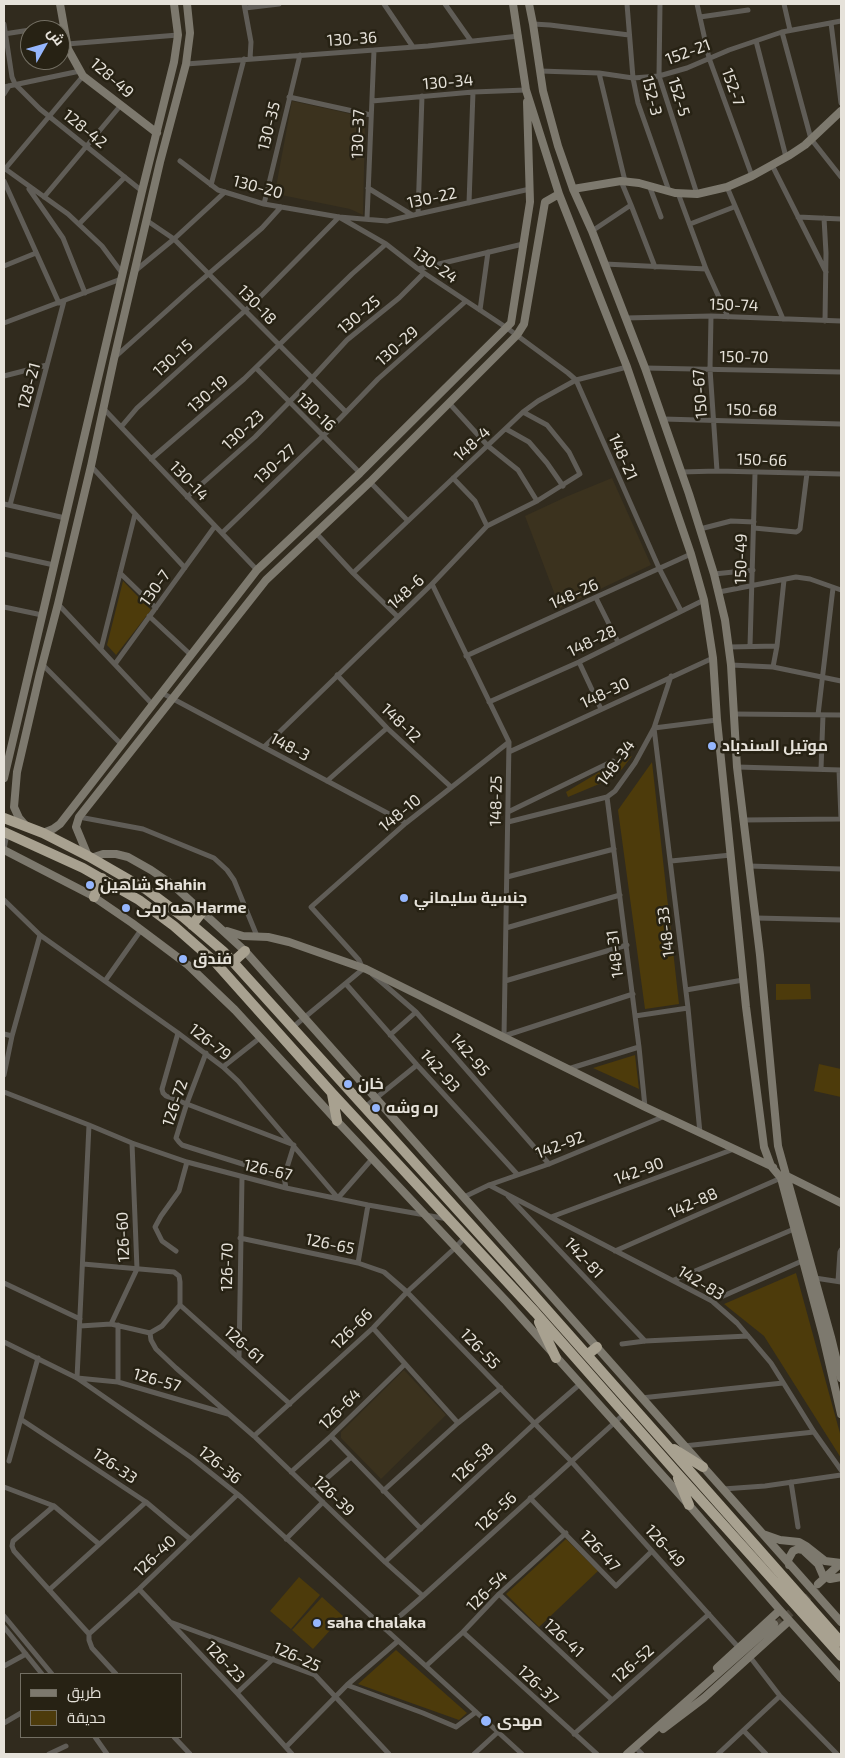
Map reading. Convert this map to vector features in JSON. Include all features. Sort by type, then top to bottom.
[{"type":"highway","points":[[4,818],[43,833],[90,857],[147,890],[224,952],[587,1355],[841,1642]]},
{"type":"highway","points":[[6,833],[83,868],[139,900],[160,915],[215,962],[535,1312],[841,1656]]},
{"type":"highway","points":[[94,897],[102,878]]},
{"type":"highway","points":[[192,925],[203,912]]},
{"type":"highway","points":[[228,976],[245,951]]},
{"type":"highway","points":[[215,962],[224,952]]},
{"type":"highway","points":[[332,1092],[336,1121]]},
{"type":"highway","points":[[535,1312],[556,1358]]},
{"type":"highway","points":[[587,1355],[597,1347]]},
{"type":"highway","points":[[664,1443],[703,1467]]},
{"type":"highway","points":[[676,1472],[689,1505]]},
{"type":"main road","name":"128-49","points":[[60,4],[63,20]]},
{"type":"main road","points":[[4,778],[7,752],[29,669],[174,62],[178,35],[174,4]]},
{"type":"main road","points":[[27,827],[16,812],[13,801],[17,772],[91,466],[146,220],[186,64],[190,34],[187,4]]},
{"type":"main road","points":[[43,833],[60,824],[257,570],[360,473],[510,323],[530,202],[526,90],[513,4]]},
{"type":"main road","points":[[529,4],[534,24],[543,91],[558,146],[573,189],[592,231],[626,318],[663,419],[714,574],[725,620],[731,665],[738,768],[756,918],[778,1146],[802,1260],[827,1337],[839,1361],[841,1378]]},
{"type":"main road","name":"128-49","points":[[70,52],[82,73],[157,133]]},
{"type":"main road","points":[[526,90],[559,194],[627,367],[691,554],[704,600],[713,658],[717,720],[743,980],[764,1147],[771,1166]]},
{"type":"main road","points":[[573,189],[622,181],[650,185],[678,193],[697,194],[728,187],[786,157],[811,139],[841,111]]},
{"type":"main road","points":[[161,117],[172,120]]},
{"type":"main road","points":[[559,194],[545,202],[543,208],[537,254],[524,324],[517,335],[370,482],[266,580],[79,816],[76,827],[90,857],[103,854],[116,854],[128,857],[173,885],[245,951],[683,1446],[840,1620]]},
{"type":"main road","points":[[601,300],[617,295]]},
{"type":"main road","points":[[58,548],[65,548],[70,554]]},
{"type":"main road","points":[[708,622],[725,620]]},
{"type":"main road","points":[[29,669],[34,674],[40,673]]},
{"type":"main road","points":[[4,850],[94,897],[141,930],[206,981],[261,1037],[336,1121],[507,1302],[841,1678]]},
{"type":"main road","points":[[223,929],[236,934],[289,942],[365,969],[645,1107],[735,1148],[771,1166],[784,1177],[841,1203]]},
{"type":"main road","points":[[784,1177],[815,1278],[827,1337],[828,1360],[841,1414]]},
{"type":"main road","points":[[827,1337],[841,1338]]},
{"type":"main road","points":[[828,1360],[839,1361]]},
{"type":"main road","points":[[760,1532],[780,1540],[799,1542],[825,1561],[841,1563]]},
{"type":"main road","points":[[789,1565],[789,1555],[798,1549],[803,1550],[818,1564],[827,1578]]},
{"type":"main road","points":[[819,1585],[841,1563]]},
{"type":"main road","points":[[827,1578],[841,1569]]},
{"type":"main road","points":[[827,1578],[841,1578]]},
{"type":"main road","points":[[638,1753],[683,1699],[780,1610]]},
{"type":"main road","points":[[661,1727],[689,1711],[789,1621]]},
{"type":"main road","points":[[627,1754],[661,1727],[775,1625]]},
{"type":"street","points":[[250,58],[251,42],[245,6],[279,4]]},
{"type":"street","points":[[384,4],[413,47]]},
{"type":"street","points":[[445,4],[471,41]]},
{"type":"street","name":"152-3","points":[[626,4],[633,78],[638,103],[669,191]]},
{"type":"street","name":"152-5","points":[[660,4],[659,76],[697,194]]},
{"type":"street","name":"152-7","points":[[697,4],[710,58],[752,176]]},
{"type":"street","points":[[784,4],[790,30]]},
{"type":"street","points":[[700,17],[748,10]]},
{"type":"street","name":"152-21","points":[[540,71],[599,73],[633,78],[659,76],[687,68],[782,32],[841,21]]},
{"type":"street","points":[[830,23],[841,103]]},
{"type":"street","points":[[4,24],[4,34],[15,84]]},
{"type":"street","points":[[534,24],[550,24],[629,35]]},
{"type":"street","points":[[4,34],[20,32]]},
{"type":"street","points":[[782,32],[811,139],[841,177]]},
{"type":"street","points":[[70,44],[178,35]]},
{"type":"street","name":"130-36","points":[[186,64],[413,47],[519,36]]},
{"type":"street","points":[[756,41],[786,157]]},
{"type":"street","name":"130-37","points":[[367,219],[374,50]]},
{"type":"street","name":"130-35","points":[[264,204],[300,55]]},
{"type":"street","points":[[211,185],[244,59]]},
{"type":"street","points":[[4,94],[6,86],[82,73]]},
{"type":"street","points":[[4,323],[85,293],[122,276],[102,246],[68,214],[4,169],[49,117],[82,73]]},
{"type":"street","points":[[599,73],[622,181],[656,267]]},
{"type":"street","name":"128-42","points":[[15,84],[49,117],[142,191]]},
{"type":"street","name":"130-34","points":[[372,101],[474,92],[526,90]]},
{"type":"street","points":[[469,203],[474,92]]},
{"type":"street","points":[[368,188],[415,215],[422,96]]},
{"type":"street","points":[[289,98],[371,115]]},
{"type":"street","points":[[44,197],[121,105]]},
{"type":"street","name":"130-20","points":[[180,161],[211,185],[225,192],[264,204],[338,217]]},
{"type":"street","points":[[772,165],[826,272]]},
{"type":"street","points":[[79,224],[125,178]]},
{"type":"street","points":[[4,181],[36,254],[61,302]]},
{"type":"street","points":[[25,184],[63,238],[85,293]]},
{"type":"street","points":[[650,185],[661,217]]},
{"type":"street","points":[[728,187],[734,207],[783,319]]},
{"type":"street","name":"130-22","points":[[338,217],[387,221],[530,189]]},
{"type":"street","points":[[135,271],[174,239],[225,192]]},
{"type":"street","points":[[678,193],[706,269],[728,317]]},
{"type":"street","points":[[592,231],[631,205]]},
{"type":"street","points":[[114,359],[262,228],[281,207]]},
{"type":"street","points":[[690,224],[734,207]]},
{"type":"street","name":"130-24","points":[[338,217],[386,244],[418,269],[517,335]]},
{"type":"street","name":"130-15","points":[[121,428],[144,402],[245,310],[338,217]]},
{"type":"street","points":[[798,217],[841,219]]},
{"type":"street","points":[[824,218],[825,321]]},
{"type":"street","name":"130-18","points":[[146,220],[174,239],[346,412]]},
{"type":"street","name":"130-19","points":[[151,460],[256,368],[352,274],[386,244]]},
{"type":"street","points":[[418,269],[524,244]]},
{"type":"street","points":[[480,310],[488,252]]},
{"type":"street","points":[[4,266],[36,254]]},
{"type":"street","points":[[605,264],[706,269]]},
{"type":"street","name":"130-25","points":[[312,378],[347,340],[399,298],[424,273]]},
{"type":"street","name":"130-29","points":[[346,412],[378,379],[466,301]]},
{"type":"street","name":"128-21","points":[[7,505],[47,365],[61,302]]},
{"type":"street","name":"150-74","points":[[626,318],[711,316],[841,321]]},
{"type":"street","name":"150-67","points":[[711,316],[710,369],[717,471]]},
{"type":"street","name":"148-21","points":[[517,335],[576,380],[659,568],[681,611]]},
{"type":"street","points":[[4,376],[47,365]]},
{"type":"street","name":"148-4","points":[[353,573],[523,412],[538,401],[576,380],[627,367]]},
{"type":"street","name":"130-16","points":[[256,368],[360,473]]},
{"type":"street","name":"150-70","points":[[645,368],[841,372]]},
{"type":"street","name":"130-23","points":[[187,497],[255,436],[312,378]]},
{"type":"street","points":[[449,403],[488,446],[518,470],[537,501]]},
{"type":"street","name":"130-14","points":[[103,408],[257,570]]},
{"type":"street","name":"130-27","points":[[222,533],[346,412]]},
{"type":"street","name":"148-6","points":[[264,748],[336,675],[432,584],[487,526],[537,501],[580,474],[569,452],[547,425],[523,412]]},
{"type":"street","name":"150-68","points":[[663,419],[714,422],[841,424]]},
{"type":"street","points":[[506,429],[529,442],[563,486]]},
{"type":"street","points":[[91,466],[185,568]]},
{"type":"street","name":"150-66","points":[[681,472],[841,474]]},
{"type":"street","name":"150-49","points":[[750,646],[755,473]]},
{"type":"street","points":[[700,529],[731,521],[798,531],[807,473]]},
{"type":"street","points":[[453,478],[475,502],[487,526]]},
{"type":"street","points":[[370,482],[408,521]]},
{"type":"street","points":[[7,505],[65,518]]},
{"type":"street","points":[[101,649],[134,514]]},
{"type":"street","name":"130-7","points":[[115,664],[215,526]]},
{"type":"street","points":[[316,533],[353,573],[398,616]]},
{"type":"street","points":[[4,554],[54,565]]},
{"type":"street","name":"148-26","points":[[466,656],[691,554]]},
{"type":"street","points":[[714,574],[753,570]]},
{"type":"street","points":[[120,573],[156,608]]},
{"type":"street","points":[[718,592],[796,577],[841,590]]},
{"type":"street","points":[[773,667],[784,580]]},
{"type":"street","name":"148-25","points":[[432,584],[509,742],[504,1036]]},
{"type":"street","points":[[821,769],[821,676],[833,588]]},
{"type":"street","points":[[596,598],[618,642]]},
{"type":"street","name":"148-28","points":[[489,702],[579,662],[704,600]]},
{"type":"street","points":[[58,604],[153,704]]},
{"type":"street","points":[[4,607],[42,615]]},
{"type":"street","points":[[149,616],[192,656]]},
{"type":"street","points":[[729,647],[777,646]]},
{"type":"street","name":"148-30","points":[[509,752],[713,658]]},
{"type":"street","points":[[579,662],[601,709]]},
{"type":"street","points":[[42,664],[122,745]]},
{"type":"street","points":[[731,665],[773,667],[841,681]]},
{"type":"street","name":"148-12","points":[[336,675],[387,728],[450,786]]},
{"type":"street","name":"148-34","points":[[508,822],[607,797],[615,791],[635,763],[654,728],[671,676]]},
{"type":"street","name":"148-3","points":[[162,693],[406,823]]},
{"type":"street","points":[[734,714],[841,714]]},
{"type":"street","points":[[654,728],[717,720]]},
{"type":"street","points":[[327,781],[387,728]]},
{"type":"street","name":"148-33","points":[[654,728],[686,990],[700,1133]]},
{"type":"street","name":"148-10","points":[[311,907],[450,786],[509,742]]},
{"type":"street","points":[[508,812],[613,762]]},
{"type":"street","points":[[738,768],[840,770],[841,819],[744,820]]},
{"type":"street","name":"148-31","points":[[607,797],[645,1107]]},
{"type":"street","points":[[79,816],[143,829],[214,858],[227,870],[234,880],[257,936]]},
{"type":"street","points":[[4,850],[6,833]]},
{"type":"street","points":[[507,877],[614,849]]},
{"type":"street","points":[[671,861],[731,855]]},
{"type":"street","points":[[749,866],[841,869]]},
{"type":"street","points":[[506,928],[620,895]]},
{"type":"street","name":"126-79","points":[[4,900],[40,935],[223,1067],[238,1081],[338,1198]]},
{"type":"street","name":"142-95","points":[[311,907],[365,969],[416,1012],[549,1164]]},
{"type":"street","points":[[756,918],[841,920]]},
{"type":"street","points":[[105,981],[141,930]]},
{"type":"street","points":[[4,1075],[12,1036],[40,935]]},
{"type":"street","points":[[505,981],[626,945]]},
{"type":"street","points":[[293,1028],[365,969]]},
{"type":"street","points":[[686,990],[743,980]]},
{"type":"street","name":"142-93","points":[[346,984],[517,1174]]},
{"type":"street","points":[[504,1036],[632,994]]},
{"type":"street","points":[[635,1016],[688,1008]]},
{"type":"street","points":[[390,1035],[416,1012]]},
{"type":"street","points":[[178,1033],[162,1089],[166,1096],[294,1145],[284,1177],[286,1188]]},
{"type":"street","points":[[4,1034],[12,1036]]},
{"type":"street","points":[[223,1067],[261,1037]]},
{"type":"street","points":[[568,1069],[639,1047]]},
{"type":"street","name":"126-72","points":[[206,1053],[176,1138],[182,1144],[284,1177]]},
{"type":"street","points":[[365,1108],[417,1065]]},
{"type":"street","name":"126-67","points":[[4,1092],[89,1124],[132,1143],[186,1162],[286,1188],[448,1219]]},
{"type":"street","name":"142-92","points":[[464,1197],[489,1185],[549,1164],[665,1116]]},
{"type":"street","points":[[77,1378],[89,1124]]},
{"type":"street","name":"126-60","points":[[111,1324],[137,1269],[132,1143]]},
{"type":"street","name":"142-90","points":[[551,1217],[735,1148]]},
{"type":"street","points":[[338,1198],[372,1159]]},
{"type":"street","points":[[176,1250],[162,1241],[155,1227],[160,1216],[179,1190],[186,1162]]},
{"type":"street","name":"126-70","points":[[238,1358],[242,1177]]},
{"type":"street","name":"142-88","points":[[615,1251],[784,1177]]},
{"type":"street","name":"142-83","points":[[489,1185],[712,1301],[737,1323],[771,1363],[814,1432],[841,1470]]},
{"type":"street","name":"142-81","points":[[506,1193],[645,1341]]},
{"type":"street","points":[[358,1263],[368,1205]]},
{"type":"street","points":[[674,1280],[794,1229]]},
{"type":"street","name":"126-66","points":[[254,1436],[373,1328],[407,1292],[465,1237]]},
{"type":"street","name":"126-65","points":[[240,1238],[358,1263],[384,1272],[407,1292]]},
{"type":"street","points":[[815,1278],[840,1282],[841,1250]]},
{"type":"street","points":[[712,1301],[802,1260]]},
{"type":"street","points":[[80,1326],[111,1324],[150,1333],[162,1326],[180,1305],[180,1282],[174,1272],[83,1264]]},
{"type":"street","points":[[4,1283],[80,1319]]},
{"type":"street","name":"126-55","points":[[407,1292],[571,1461]]},
{"type":"street","name":"126-61","points":[[180,1305],[290,1404]]},
{"type":"street","points":[[118,1325],[118,1382]]},
{"type":"street","points":[[373,1328],[458,1424]]},
{"type":"street","name":"126-39","points":[[150,1333],[151,1340],[156,1349],[254,1436],[423,1596]]},
{"type":"street","points":[[622,1344],[645,1341],[748,1336]]},
{"type":"street","name":"126-36","points":[[4,1342],[77,1378],[192,1458],[237,1495],[522,1754]]},
{"type":"street","points":[[9,1461],[38,1358]]},
{"type":"street","name":"126-64","points":[[291,1472],[405,1364]]},
{"type":"street","name":"126-57","points":[[77,1378],[118,1382],[228,1414]]},
{"type":"street","points":[[641,1398],[783,1382]]},
{"type":"street","name":"126-58","points":[[385,1562],[580,1384]]},
{"type":"street","points":[[383,1491],[501,1388]]},
{"type":"street","name":"126-56","points":[[384,1628],[423,1596],[625,1413]]},
{"type":"street","name":"126-33","points":[[22,1420],[146,1502],[190,1539]]},
{"type":"street","points":[[683,1446],[814,1432]]},
{"type":"street","points":[[330,1436],[420,1529]]},
{"type":"street","points":[[312,1491],[351,1457]]},
{"type":"street","name":"126-49","points":[[571,1461],[739,1648]]},
{"type":"street","points":[[723,1489],[765,1486],[841,1475]]},
{"type":"street","points":[[791,1482],[798,1527]]},
{"type":"street","points":[[4,1487],[54,1506],[99,1544]]},
{"type":"street","name":"126-40","points":[[89,1634],[237,1495]]},
{"type":"street","name":"126-47","points":[[530,1498],[616,1586],[652,1551]]},
{"type":"street","points":[[49,1590],[146,1502]]},
{"type":"street","points":[[286,1539],[323,1502]]},
{"type":"street","points":[[54,1506],[14,1540],[12,1546],[14,1551],[89,1634],[92,1648],[115,1673]]},
{"type":"street","name":"126-54","points":[[426,1666],[463,1632],[499,1594],[566,1533]]},
{"type":"street","name":"126-23","points":[[139,1589],[292,1754]]},
{"type":"street","name":"126-41","points":[[499,1594],[611,1699]]},
{"type":"street","name":"126-52","points":[[574,1734],[611,1699],[709,1614]]},
{"type":"street","points":[[4,1616],[51,1673]]},
{"type":"street","name":"126-25","points":[[170,1622],[315,1675],[389,1754]]},
{"type":"street","points":[[4,1627],[41,1673]]},
{"type":"street","name":"126-37","points":[[463,1632],[597,1754]]},
{"type":"street","points":[[286,1748],[347,1685],[398,1641]]},
{"type":"street","points":[[4,1666],[26,1654]]},
{"type":"street","points":[[750,1657],[780,1696],[837,1754]]},
{"type":"street","points":[[237,1693],[272,1659]]},
{"type":"street","points":[[347,1685],[456,1727],[476,1712]]},
{"type":"street","points":[[718,1754],[780,1696]]},
{"type":"street","points":[[4,1723],[20,1714]]},
{"type":"street","points":[[744,1731],[766,1754]]},
{"type":"street","points":[[474,1754],[498,1732]]},
{"type":"street","points":[[97,1738],[107,1754]]},
{"type":"street","points":[[175,1738],[190,1754]]},
{"type":"street","points":[[49,1754],[66,1746]]},
{"type":"shaded area","points":[[292,101],[360,116],[365,123],[363,215],[350,209],[281,195],[276,187]]},
{"type":"shaded area","points":[[612,478],[651,565],[560,608],[525,516]]},
{"type":"shaded area","points":[[404,1370],[446,1415],[381,1479],[341,1438],[341,1432]]},
{"type":"green space","points":[[123,581],[151,610],[116,655],[107,645]]},
{"type":"green space","points":[[632,756],[611,779],[568,797],[566,792],[616,762]]},
{"type":"green space","points":[[652,762],[679,1004],[645,1009],[618,810]]},
{"type":"green space","points":[[776,984],[810,984],[811,999],[776,1000]]},
{"type":"green space","points":[[635,1055],[639,1089],[593,1068]]},
{"type":"green space","points":[[819,1064],[841,1069],[841,1097],[814,1091]]},
{"type":"green space","points":[[796,1273],[841,1437],[841,1458],[764,1336],[724,1304]]},
{"type":"green space","points":[[566,1539],[598,1571],[539,1627],[506,1594]]},
{"type":"green space","name":"saha chalaka","points":[[299,1577],[320,1595],[291,1629],[270,1611]]},
{"type":"green space","name":"saha chalaka","points":[[322,1597],[343,1616],[313,1649],[292,1630]]},
{"type":"green space","points":[[396,1650],[467,1713],[459,1720],[358,1684]]},
{"type":"tunnel","points":[[776,1626],[820,1586]]},
{"type":"place","name":"موتيل السندباد","points":[[712,746]]},
{"type":"place","name":"شاهین Shahin","points":[[90,885]]},
{"type":"place","name":"جنسية سليماني","points":[[404,898]]},
{"type":"place","name":"هه رمی Harme","points":[[126,908]]},
{"type":"place","name":"فندق","points":[[183,959]]},
{"type":"place","name":"خان","points":[[348,1084]]},
{"type":"place","name":"ره وشه","points":[[376,1108]]},
{"type":"place","name":"saha chalaka","points":[[317,1623]]},
{"type":"place","name":"مهدی","points":[[486,1721]]}]
